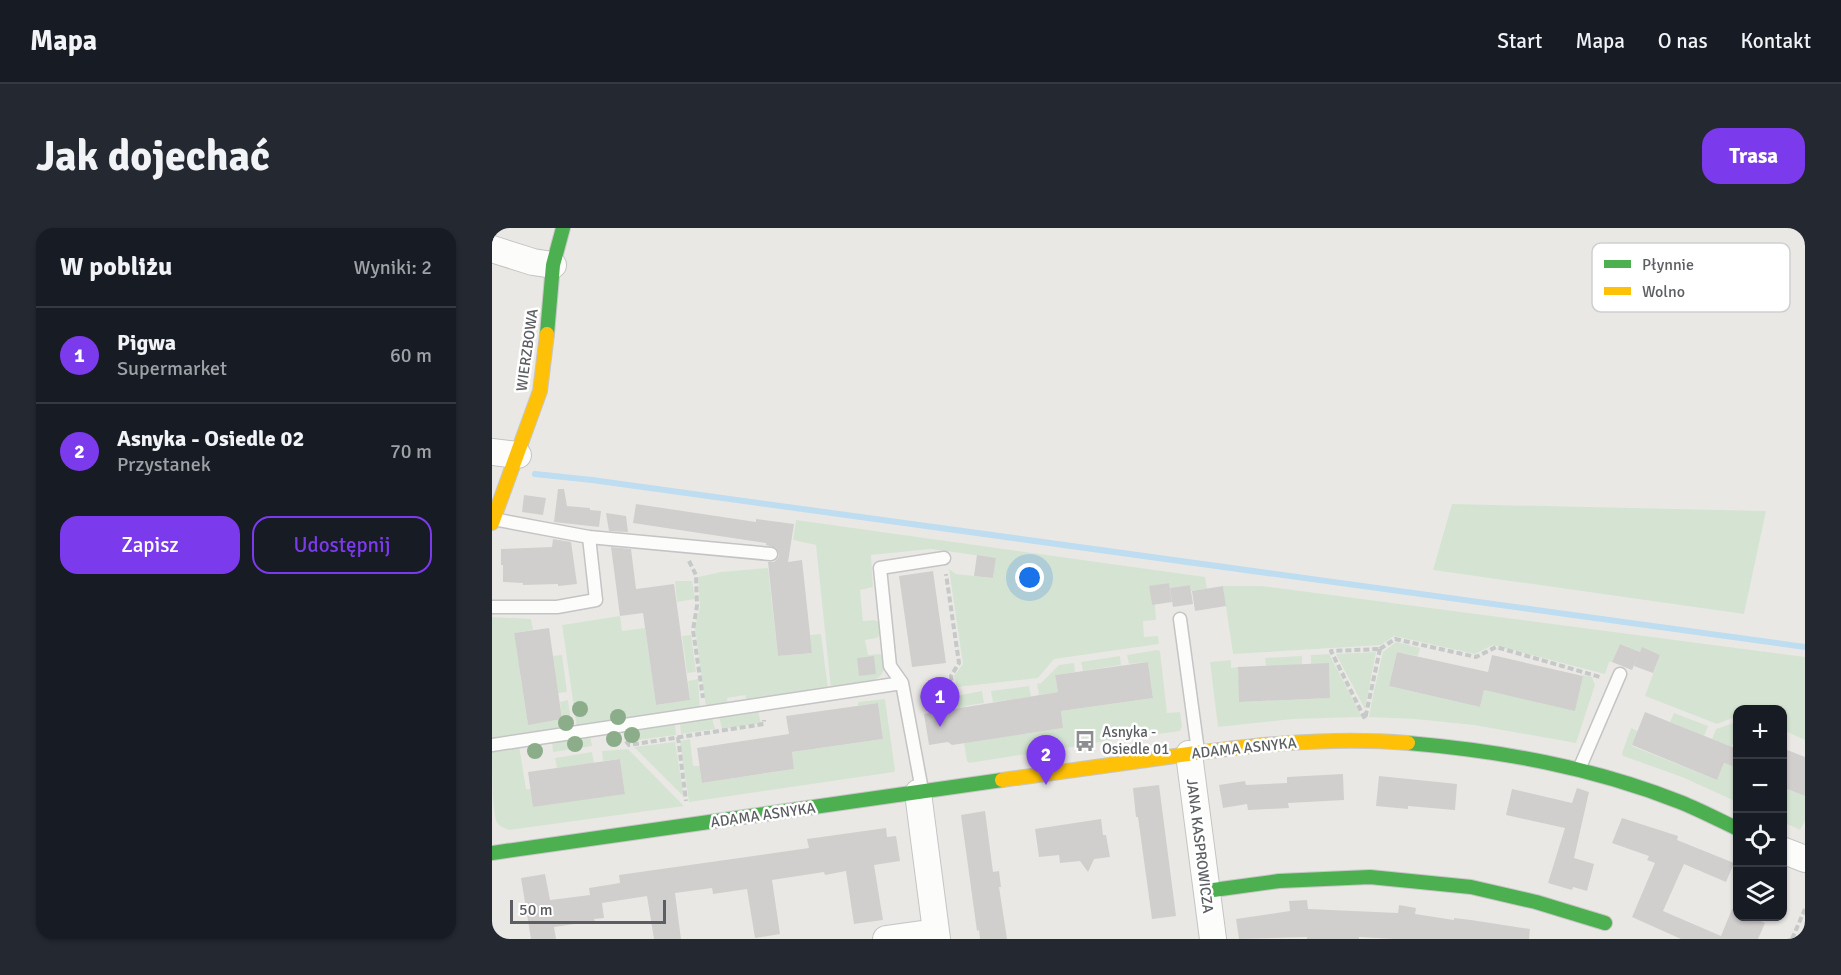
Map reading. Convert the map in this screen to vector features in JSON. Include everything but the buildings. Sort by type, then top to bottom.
[{"type":"street","name":"WIERZBOWA","points":[[494,513],[518,456],[540,391],[553,266],[562,228]]},
{"type":"street","points":[[492,249],[553,266]]},
{"type":"street","points":[[492,452],[518,456]]},
{"type":"street","name":"ADAMA ASNYKA","points":[[492,854],[1193,753],[1270,743],[1310,741],[1397,742],[1491,751],[1579,769],[1680,802],[1733,827]]},
{"type":"street","name":"JANA KASPROWICZA","points":[[1193,753],[1206,891],[1213,939]]},
{"type":"street","points":[[886,939],[937,935],[920,792]]},
{"type":"street","points":[[1787,852],[1805,859]]},
{"type":"street","points":[[1206,891],[1279,881],[1370,877],[1472,887],[1536,902],[1605,923]]},
{"type":"lane","points":[[494,513],[589,537],[771,554]]},
{"type":"lane","points":[[492,608],[557,607],[596,600],[589,537]]},
{"type":"lane","points":[[920,792],[902,683],[890,666],[880,568],[944,558]]},
{"type":"lane","points":[[1180,619],[1193,753]]},
{"type":"lane","points":[[1579,769],[1620,674]]},
{"type":"lane","points":[[492,745],[902,683]]},
{"type":"path","points":[[681,546],[696,575],[697,606],[693,630],[705,713]]},
{"type":"path","points":[[904,699],[953,692],[951,676],[959,663],[944,558]]},
{"type":"path","points":[[1380,649],[1365,719],[1331,651],[1380,649],[1395,639],[1476,657],[1496,647],[1600,677],[1596,687]]},
{"type":"path","points":[[676,718],[687,805]]},
{"type":"path","points":[[1792,939],[1805,909]]},
{"type":"green space","points":[[1452,504],[1766,511],[1744,614],[1433,570]]},
{"type":"green space","points":[[796,520],[1205,577],[1207,589],[1191,591],[1190,585],[1170,588],[1169,583],[1150,587],[1156,620],[1143,621],[1144,637],[1158,636],[1159,644],[1054,659],[1038,678],[957,687],[954,676],[963,664],[949,569],[956,574],[993,578],[996,558],[931,549],[871,555],[873,587],[860,590],[863,621],[879,622],[880,634],[877,638],[865,640],[868,655],[880,654],[882,656],[884,666],[882,673],[877,679],[868,683],[831,689],[816,545],[793,540]]},
{"type":"green space","points":[[768,568],[778,656],[812,653],[810,635],[821,634],[828,689],[747,702],[745,695],[727,698],[728,705],[706,708],[695,627],[700,607],[698,577],[721,572]]},
{"type":"green space","points":[[675,581],[692,581],[695,599],[677,602]]},
{"type":"green space","points":[[1223,586],[1262,586],[1805,657],[1805,740],[1787,732],[1787,705],[1733,705],[1733,718],[1717,724],[1645,696],[1660,655],[1642,648],[1640,652],[1620,644],[1605,674],[1493,645],[1475,654],[1394,636],[1381,645],[1233,654]]},
{"type":"green space","points":[[620,616],[622,631],[645,628],[656,705],[690,700],[688,681],[698,679],[700,709],[577,728],[562,625]]},
{"type":"green space","points":[[492,617],[531,619],[533,630],[514,633],[528,724],[562,719],[560,702],[568,700],[572,729],[492,741]]},
{"type":"green space","points":[[691,635],[696,672],[687,673],[682,636]]},
{"type":"green space","points":[[1396,642],[1420,648],[1418,656],[1397,652],[1389,686],[1480,707],[1484,690],[1575,710],[1583,675],[1592,677],[1595,685],[1576,743],[1474,725],[1369,717],[1383,652]]},
{"type":"green space","points":[[1160,651],[1167,713],[1180,712],[1182,726],[1180,731],[1093,743],[1092,737],[1078,739],[1078,746],[969,763],[967,761],[956,696],[982,691],[984,703],[965,706],[971,742],[1063,728],[1061,711],[1153,698],[1148,662],[1129,664],[1127,655]]},
{"type":"green space","points":[[1376,652],[1365,709],[1336,654]]},
{"type":"green space","points":[[1329,654],[1362,717],[1293,719],[1218,727],[1210,662],[1231,660],[1231,668],[1238,667],[1240,702],[1330,698],[1329,664],[1311,664],[1311,655]]},
{"type":"green space","points":[[562,655],[567,692],[558,693],[553,656]]},
{"type":"green space","points":[[1120,656],[1121,665],[1083,671],[1081,662]]},
{"type":"green space","points":[[1302,656],[1302,665],[1266,666],[1265,658]]},
{"type":"green space","points":[[1074,663],[1075,672],[1055,675],[1058,692],[1039,695],[1037,684],[1041,683],[1059,665]]},
{"type":"green space","points":[[1029,686],[1031,697],[993,702],[991,691]]},
{"type":"green space","points":[[885,699],[894,772],[689,802],[680,741],[690,739],[693,766],[700,766],[703,783],[794,769],[792,752],[883,739],[878,703],[858,706],[858,702]]},
{"type":"green space","points":[[758,711],[761,723],[722,729],[719,717]]},
{"type":"green space","points":[[1674,713],[1708,726],[1704,736],[1670,722]]},
{"type":"green space","points":[[712,718],[715,729],[681,734],[680,723]]},
{"type":"green space","points":[[1733,723],[1731,747],[1712,739],[1716,729]]},
{"type":"green space","points":[[675,724],[676,735],[630,741],[620,731]]},
{"type":"green space","points":[[1631,728],[1638,731],[1632,746],[1717,780],[1724,763],[1733,766],[1733,800],[1682,777],[1623,756]]},
{"type":"green space","points":[[590,735],[592,746],[553,752],[552,741]]},
{"type":"green space","points":[[675,742],[684,797],[634,747]]},
{"type":"green space","points":[[519,746],[526,789],[625,794],[620,759],[603,761],[602,751],[628,749],[684,806],[509,830],[498,824],[495,817],[492,750]]},
{"type":"green space","points":[[592,752],[594,763],[557,768],[555,758]]},
{"type":"green space","points":[[1787,789],[1805,796],[1805,821],[1800,830],[1787,824]]},
{"type":"waterway","points":[[535,474],[1805,647]]},
{"type":"traffic: fast","points":[[547,334],[553,265],[563,228]]},
{"type":"traffic: fast","points":[[1408,743],[1512,756],[1580,770],[1680,802],[1733,827]]},
{"type":"traffic: fast","points":[[492,853],[1002,780]]},
{"type":"traffic: fast","points":[[1206,891],[1279,881],[1370,877],[1471,887],[1536,902],[1605,923]]},
{"type":"traffic: slow","points":[[492,523],[540,391],[547,334]]},
{"type":"traffic: slow","points":[[1002,780],[1253,746],[1346,741],[1408,743]]},
{"type":"place","name":"Pigwa","points":[[940,727]]},
{"type":"place","name":"Asnyka - Osiedle 01","points":[[1085,741]]},
{"type":"place","name":"Asnyka - Osiedle 02","points":[[1046,785]]}]
